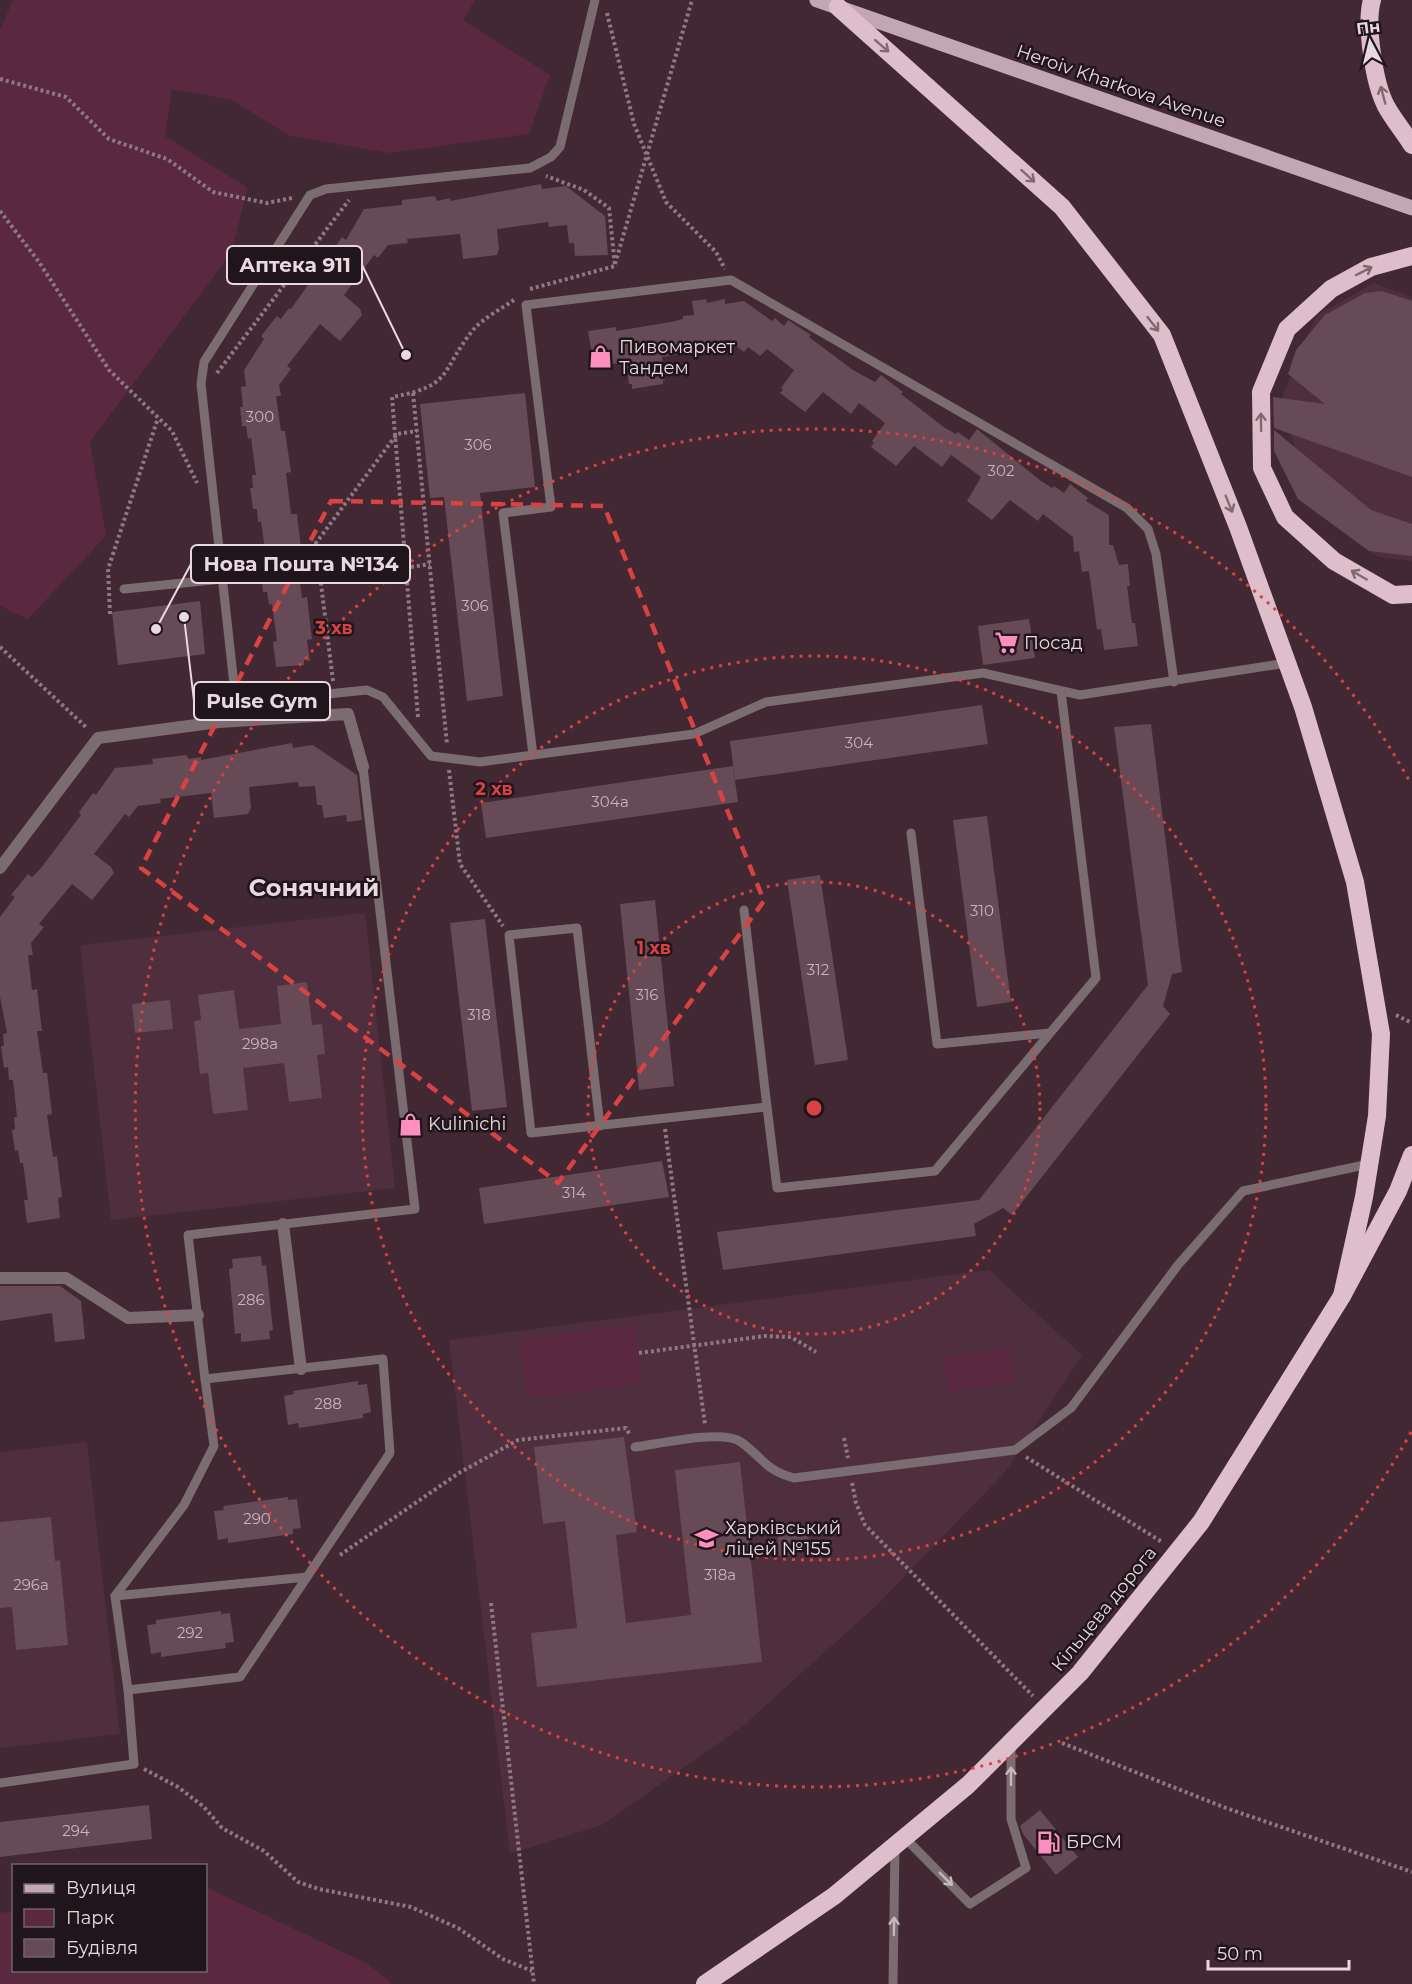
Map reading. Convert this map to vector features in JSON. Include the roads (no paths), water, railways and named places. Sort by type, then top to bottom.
[{"type":"highway","points":[[1372,0],[1369,10],[1370,43],[1385,104],[1412,145]]},
{"type":"highway","points":[[838,7],[1062,207],[1162,335],[1238,527],[1287,663],[1355,882],[1381,1034],[1377,1116],[1342,1296]]},
{"type":"highway","points":[[1412,256],[1371,267],[1331,289],[1287,329],[1261,392],[1262,468],[1285,518],[1334,561],[1393,595],[1412,594]]},
{"type":"highway","name":"Кільцева дорога","points":[[705,1984],[834,1896],[900,1842],[968,1785],[1080,1673],[1201,1522],[1342,1296],[1398,1191],[1412,1155]]},
{"type":"main road","name":"Heroiv Kharkova Avenue","points":[[817,0],[1412,208]]},
{"type":"street","points":[[219,722],[236,703]]},
{"type":"street","points":[[0,868],[98,738],[219,722],[348,714],[363,767]]},
{"type":"street","points":[[283,1224],[301,1369]]},
{"type":"street","points":[[0,1277],[66,1278],[128,1318],[198,1315]]},
{"type":"lane","points":[[595,0],[561,147],[551,157],[530,168],[326,189],[310,195],[204,363],[201,384],[236,703],[367,690],[383,697],[431,756],[480,762],[694,734],[766,702],[983,673],[1080,695],[1287,663]]},
{"type":"lane","points":[[533,755],[503,513],[550,507],[526,305],[731,280],[1127,508],[1148,529],[1156,554],[1174,682]]},
{"type":"lane","points":[[123,589],[223,579]]},
{"type":"lane","points":[[744,910],[777,1188],[935,1171],[1096,978],[1061,691]]},
{"type":"lane","points":[[0,1783],[134,1764],[128,1690],[116,1596],[184,1505],[214,1446],[188,1235],[415,1209],[363,767]]},
{"type":"lane","points":[[911,833],[937,1044],[1050,1033]]},
{"type":"lane","points":[[600,1126],[577,928],[509,935],[531,1133],[600,1126],[767,1107]]},
{"type":"lane","points":[[635,1447],[721,1436],[739,1440],[774,1473],[794,1479],[1015,1450],[1071,1408],[1178,1265],[1243,1191],[1369,1164]]},
{"type":"lane","points":[[128,1690],[240,1677],[390,1453],[383,1359],[205,1379]]},
{"type":"lane","points":[[116,1596],[307,1577]]},
{"type":"lane","points":[[900,1842],[970,1904],[1026,1868],[1011,1819],[1011,1742]]},
{"type":"lane","points":[[894,1984],[900,1842]]},
{"type":"place","name":"Аптека 911","points":[[406,355]]},
{"type":"place","name":"Пивомаркет Тандем","points":[[601,357]]},
{"type":"place","name":"Pulse Gym","points":[[184,617]]},
{"type":"place","name":"Нова Пошта №134","points":[[156,629]]},
{"type":"place","name":"Посад","points":[[1006,643]]},
{"type":"place","name":"Kulinichi","points":[[410,1124]]},
{"type":"place","name":"Харківський ліцей №155","points":[[707,1538]]},
{"type":"place","name":"БРСМ","points":[[1048,1842]]},
{"type":"district","name":"Сонячний","points":[[314,888]]}]
